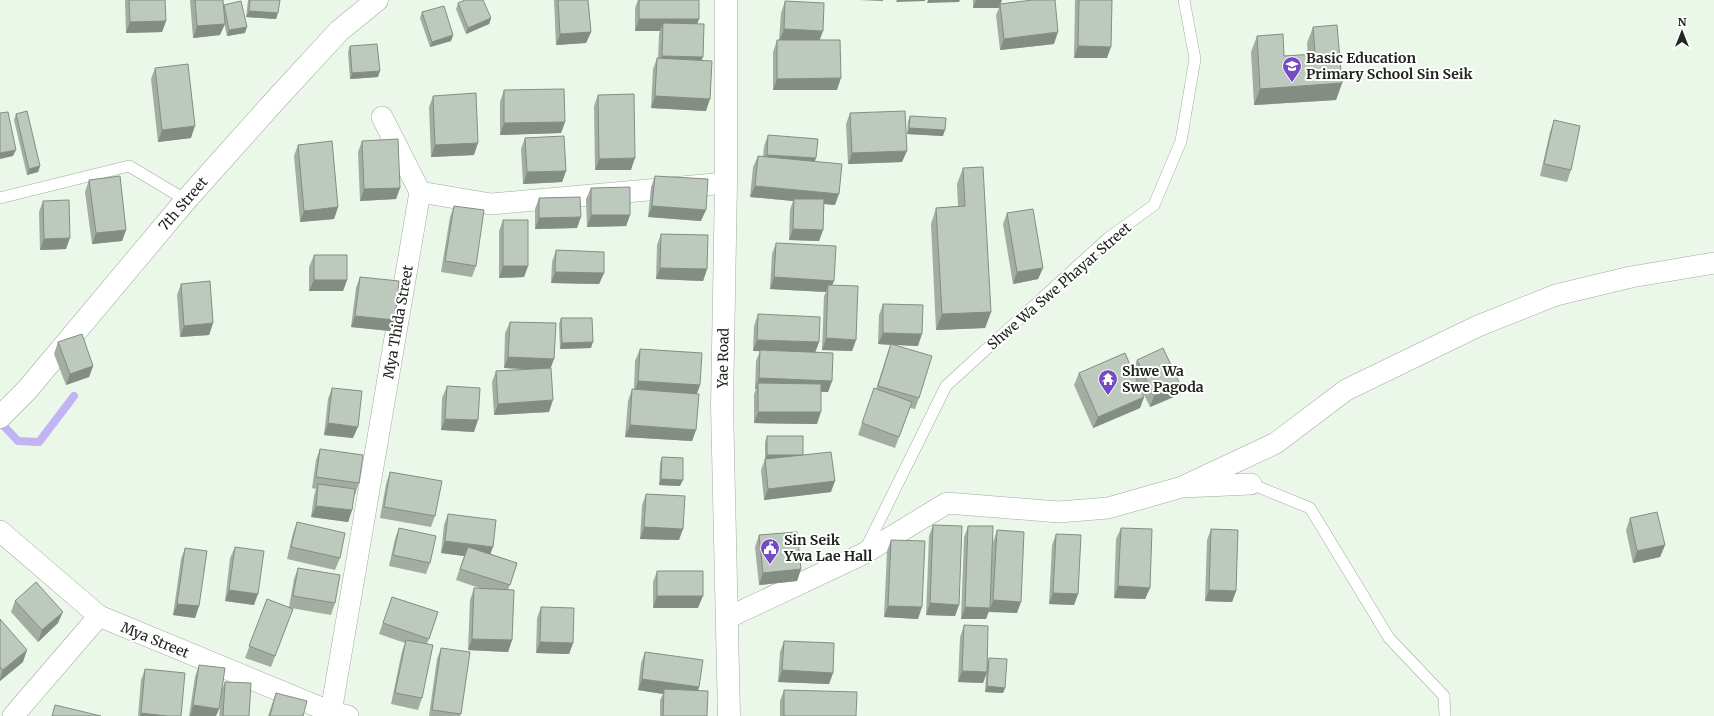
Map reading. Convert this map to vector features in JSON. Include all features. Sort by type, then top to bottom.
[{"type":"street","name":"7th Street","points":[[0,417],[27,390],[186,200],[339,31],[377,0]]},
{"type":"street","name":"Yae Road","points":[[726,0],[726,183],[722,406],[729,716]]},
{"type":"street","points":[[382,117],[420,192],[491,204],[726,183]]},
{"type":"street","name":"Mya Thida Street","points":[[375,452],[420,192]]},
{"type":"street","points":[[727,618],[863,554],[947,503],[1059,512],[1108,508],[1182,487],[1276,443],[1346,390],[1478,326],[1556,295],[1631,277],[1714,263]]},
{"type":"street","name":"Mya Street","points":[[0,532],[99,616],[339,714],[375,452]]},
{"type":"street","points":[[1182,487],[1251,484]]},
{"type":"street","points":[[13,716],[99,616]]},
{"type":"lane","name":"Shwe Wa Swe Phayar Street","points":[[863,554],[946,386],[1107,239],[1154,205],[1181,141],[1195,59],[1184,0]]},
{"type":"lane","points":[[0,198],[129,166],[186,200]]},
{"type":"lane","points":[[1251,484],[1310,508],[1389,638],[1444,696],[1446,716]]},
{"type":"building","points":[[129,0],[165,0],[166,21],[130,22]]},
{"type":"building","points":[[195,0],[223,0],[225,24],[197,26]]},
{"type":"building","points":[[250,0],[280,0],[278,13],[249,11]]},
{"type":"building","points":[[465,0],[483,0],[491,18],[468,28],[458,3]]},
{"type":"building","points":[[558,0],[588,0],[591,32],[560,34]]},
{"type":"building","points":[[639,0],[699,0],[699,19],[639,19]]},
{"type":"building","points":[[1033,0],[1055,0],[1058,32],[1004,39],[1000,4]]},
{"type":"building","points":[[1079,0],[1112,0],[1111,47],[1078,46]]},
{"type":"building","points":[[241,1],[247,27],[229,30],[224,5]]},
{"type":"building","points":[[785,1],[824,3],[823,31],[784,29]]},
{"type":"building","points":[[444,6],[453,35],[432,42],[422,12]]},
{"type":"building","points":[[663,23],[704,24],[703,57],[662,56]]},
{"type":"building","points":[[1337,25],[1342,83],[1260,89],[1257,36],[1283,34],[1284,56],[1315,54],[1313,27]]},
{"type":"building","points":[[777,40],[840,40],[841,78],[777,79]]},
{"type":"building","points":[[377,44],[380,71],[352,73],[350,46]]},
{"type":"building","points":[[657,58],[712,61],[710,99],[655,96]]},
{"type":"building","points":[[188,64],[195,126],[162,130],[155,68]]},
{"type":"building","points":[[564,89],[565,122],[504,123],[504,90]]},
{"type":"building","points":[[476,93],[478,143],[435,145],[433,96]]},
{"type":"building","points":[[634,94],[635,158],[599,159],[598,95]]},
{"type":"building","points":[[27,111],[40,166],[29,169],[16,114]]},
{"type":"building","points":[[905,111],[907,151],[852,153],[850,113]]},
{"type":"building","points":[[8,112],[16,150],[0,153],[0,113]]},
{"type":"building","points":[[910,116],[946,118],[945,130],[909,128]]},
{"type":"building","points":[[1554,120],[1580,126],[1571,170],[1544,164]]},
{"type":"building","points":[[768,135],[818,139],[816,158],[767,155]]},
{"type":"building","points":[[564,136],[566,171],[527,172],[525,138]]},
{"type":"building","points":[[398,139],[400,188],[364,189],[362,141]]},
{"type":"building","points":[[332,141],[338,207],[304,211],[298,145]]},
{"type":"building","points":[[758,156],[842,164],[839,194],[755,186]]},
{"type":"building","points":[[983,167],[991,312],[942,314],[936,208],[965,206],[963,168]]},
{"type":"building","points":[[120,176],[126,230],[96,233],[89,180]]},
{"type":"building","points":[[655,176],[708,179],[706,210],[652,206]]},
{"type":"building","points":[[630,187],[630,215],[591,215],[591,188]]},
{"type":"building","points":[[580,197],[581,217],[539,218],[539,198]]},
{"type":"building","points":[[794,199],[824,199],[823,230],[793,229]]},
{"type":"building","points":[[69,200],[70,238],[44,239],[43,201]]},
{"type":"building","points":[[454,206],[484,210],[476,266],[445,261]]},
{"type":"building","points":[[1033,209],[1043,268],[1017,272],[1007,213]]},
{"type":"building","points":[[503,220],[528,220],[528,266],[503,266]]},
{"type":"building","points":[[661,234],[708,235],[707,269],[660,268]]},
{"type":"building","points":[[776,243],[836,246],[834,281],[774,277]]},
{"type":"building","points":[[556,250],[604,252],[604,273],[555,272]]},
{"type":"building","points":[[314,255],[347,255],[347,280],[314,280]]},
{"type":"building","points":[[360,277],[399,281],[395,320],[355,316]]},
{"type":"building","points":[[210,281],[213,323],[184,326],[181,284]]},
{"type":"building","points":[[828,285],[858,286],[856,340],[826,338]]},
{"type":"building","points":[[883,304],[923,305],[922,334],[883,333]]},
{"type":"building","points":[[758,314],[820,317],[819,342],[757,340]]},
{"type":"building","points":[[561,318],[592,318],[593,342],[562,343]]},
{"type":"building","points":[[510,322],[556,323],[554,359],[508,357]]},
{"type":"building","points":[[82,334],[93,366],[70,374],[58,342]]},
{"type":"building","points":[[891,344],[932,356],[919,398],[878,386]]},
{"type":"building","points":[[1163,348],[1180,384],[1154,396],[1137,360]]},
{"type":"building","points":[[640,349],[702,353],[700,385],[638,381]]},
{"type":"building","points":[[760,350],[833,353],[832,381],[759,378]]},
{"type":"building","points":[[1125,353],[1144,397],[1098,417],[1079,373]]},
{"type":"building","points":[[551,368],[553,400],[498,404],[496,371]]},
{"type":"building","points":[[758,383],[821,384],[821,412],[758,412]]},
{"type":"building","points":[[447,386],[480,388],[478,420],[445,419]]},
{"type":"building","points":[[332,388],[362,391],[358,427],[328,423]]},
{"type":"building","points":[[874,388],[912,402],[899,437],[862,423]]},
{"type":"building","points":[[632,389],[699,394],[696,430],[630,425]]},
{"type":"building","points":[[767,436],[803,436],[803,455],[767,455]]},
{"type":"building","points":[[320,449],[363,455],[359,483],[316,477]]},
{"type":"building","points":[[831,452],[835,481],[768,489],[765,459]]},
{"type":"building","points":[[662,457],[683,458],[683,480],[661,479]]},
{"type":"building","points":[[390,472],[442,481],[435,516],[384,507]]},
{"type":"building","points":[[318,484],[355,489],[352,510],[316,506]]},
{"type":"building","points":[[646,494],[685,496],[683,529],[644,527]]},
{"type":"building","points":[[1657,512],[1665,545],[1637,551],[1630,518]]},
{"type":"building","points":[[448,514],[496,520],[493,547],[445,541]]},
{"type":"building","points":[[297,522],[345,533],[340,558],[291,547]]},
{"type":"building","points":[[933,525],[962,526],[959,605],[930,603]]},
{"type":"building","points":[[968,526],[993,526],[990,608],[965,607]]},
{"type":"building","points":[[399,528],[436,536],[430,563],[393,555]]},
{"type":"building","points":[[1121,528],[1152,529],[1150,588],[1118,586]]},
{"type":"building","points":[[1211,529],[1238,530],[1236,591],[1209,590]]},
{"type":"building","points":[[997,530],[1024,532],[1021,602],[993,600]]},
{"type":"building","points":[[797,532],[801,569],[763,573],[759,535]]},
{"type":"building","points":[[1056,534],[1081,535],[1078,594],[1053,593]]},
{"type":"building","points":[[891,540],[925,541],[922,607],[888,606]]},
{"type":"building","points":[[235,547],[264,551],[258,594],[229,590]]},
{"type":"building","points":[[468,547],[517,563],[510,585],[460,569]]},
{"type":"building","points":[[185,548],[207,551],[199,606],[177,604]]},
{"type":"building","points":[[298,568],[340,575],[335,603],[293,596]]},
{"type":"building","points":[[657,571],[703,571],[703,596],[657,596]]},
{"type":"building","points":[[36,582],[63,612],[42,630],[15,601]]},
{"type":"building","points":[[474,588],[514,590],[512,640],[472,639]]},
{"type":"building","points":[[392,597],[438,612],[429,639],[383,623]]},
{"type":"building","points":[[267,599],[293,609],[275,656],[249,646]]},
{"type":"building","points":[[541,607],[574,608],[573,643],[540,642]]},
{"type":"building","points":[[0,619],[27,650],[3,670],[0,667]]},
{"type":"building","points":[[964,625],[988,626],[987,672],[962,671]]},
{"type":"building","points":[[406,640],[433,645],[422,698],[395,693]]},
{"type":"building","points":[[784,641],[834,643],[833,673],[782,670]]},
{"type":"building","points":[[441,648],[470,652],[461,714],[432,710]]},
{"type":"building","points":[[645,652],[703,660],[699,687],[642,679]]},
{"type":"building","points":[[989,658],[1007,659],[1005,688],[987,686]]},
{"type":"building","points":[[199,665],[225,668],[219,709],[193,705]]},
{"type":"building","points":[[145,669],[185,673],[181,716],[141,713]]},
{"type":"building","points":[[225,682],[251,683],[249,716],[223,716]]},
{"type":"building","points":[[664,689],[708,691],[707,716],[663,716]]},
{"type":"building","points":[[784,690],[857,692],[856,716],[784,716]]},
{"type":"building","points":[[276,693],[307,701],[303,716],[270,716]]},
{"type":"building","points":[[55,705],[101,716],[52,716]]},
{"type":"waterway","points":[[0,422],[18,441],[39,442],[74,396]]},
{"type":"place","name":"Basic Education Primary School Sin Seik","points":[[1292,83]]},
{"type":"place","name":"Shwe Wa Swe Pagoda","points":[[1108,396]]},
{"type":"place","name":"Sin Seik Ywa Lae Hall","points":[[770,565]]}]
